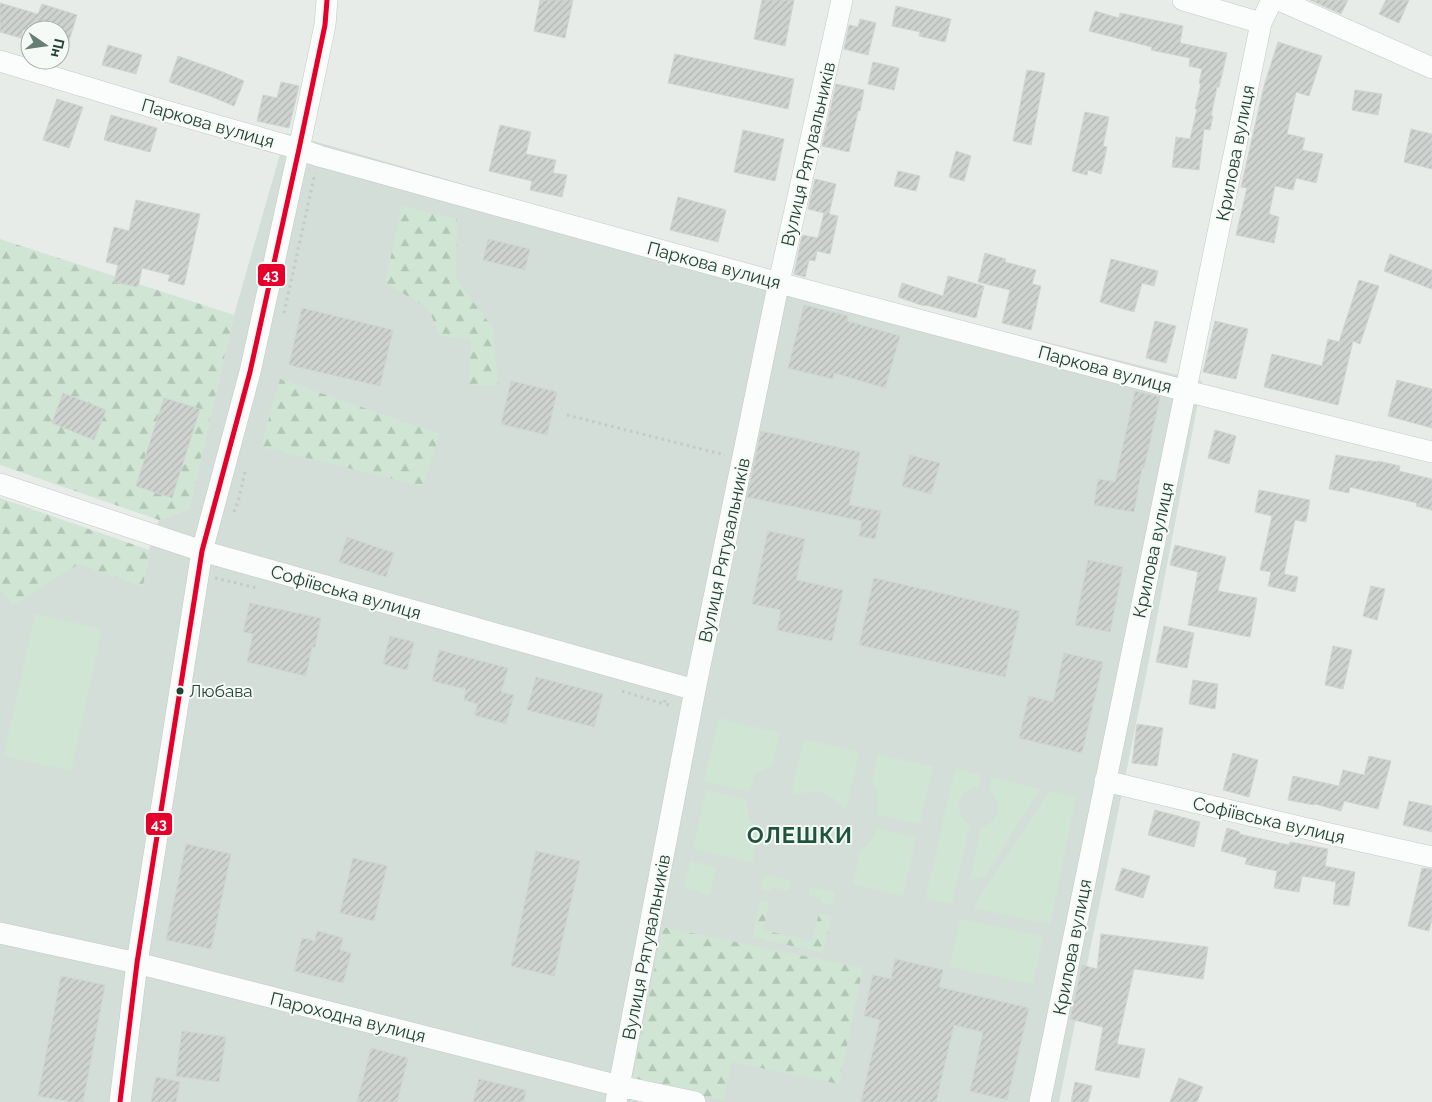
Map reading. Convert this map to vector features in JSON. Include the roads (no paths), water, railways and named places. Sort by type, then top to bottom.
[{"type":"street","points":[[120,1102],[137,963],[202,551],[250,372],[325,25],[327,0]]},
{"type":"street","name":"Вулиця Рятувальників","points":[[618,1094],[695,690],[779,283],[842,0]]},
{"type":"street","points":[[1182,0],[1261,23]]},
{"type":"street","name":"Крилова вулиця","points":[[1040,1102],[1261,23],[1272,0]]},
{"type":"street","points":[[1280,0],[1432,68]]},
{"type":"street","name":"Паркова вулиця","points":[[0,61],[319,156],[779,283],[1186,391],[1432,452]]},
{"type":"street","name":"Софіївська вулиця","points":[[0,484],[202,551],[695,690]]},
{"type":"street","name":"Софіївська вулиця","points":[[1105,781],[1432,857]]},
{"type":"street","name":"Пароходна вулиця","points":[[0,933],[137,963],[618,1094],[695,1102]]},
{"type":"place","name":"Любава","points":[[180,691]]},
{"type":"district","name":"ОЛЕШКИ","points":[[800,835]]}]
